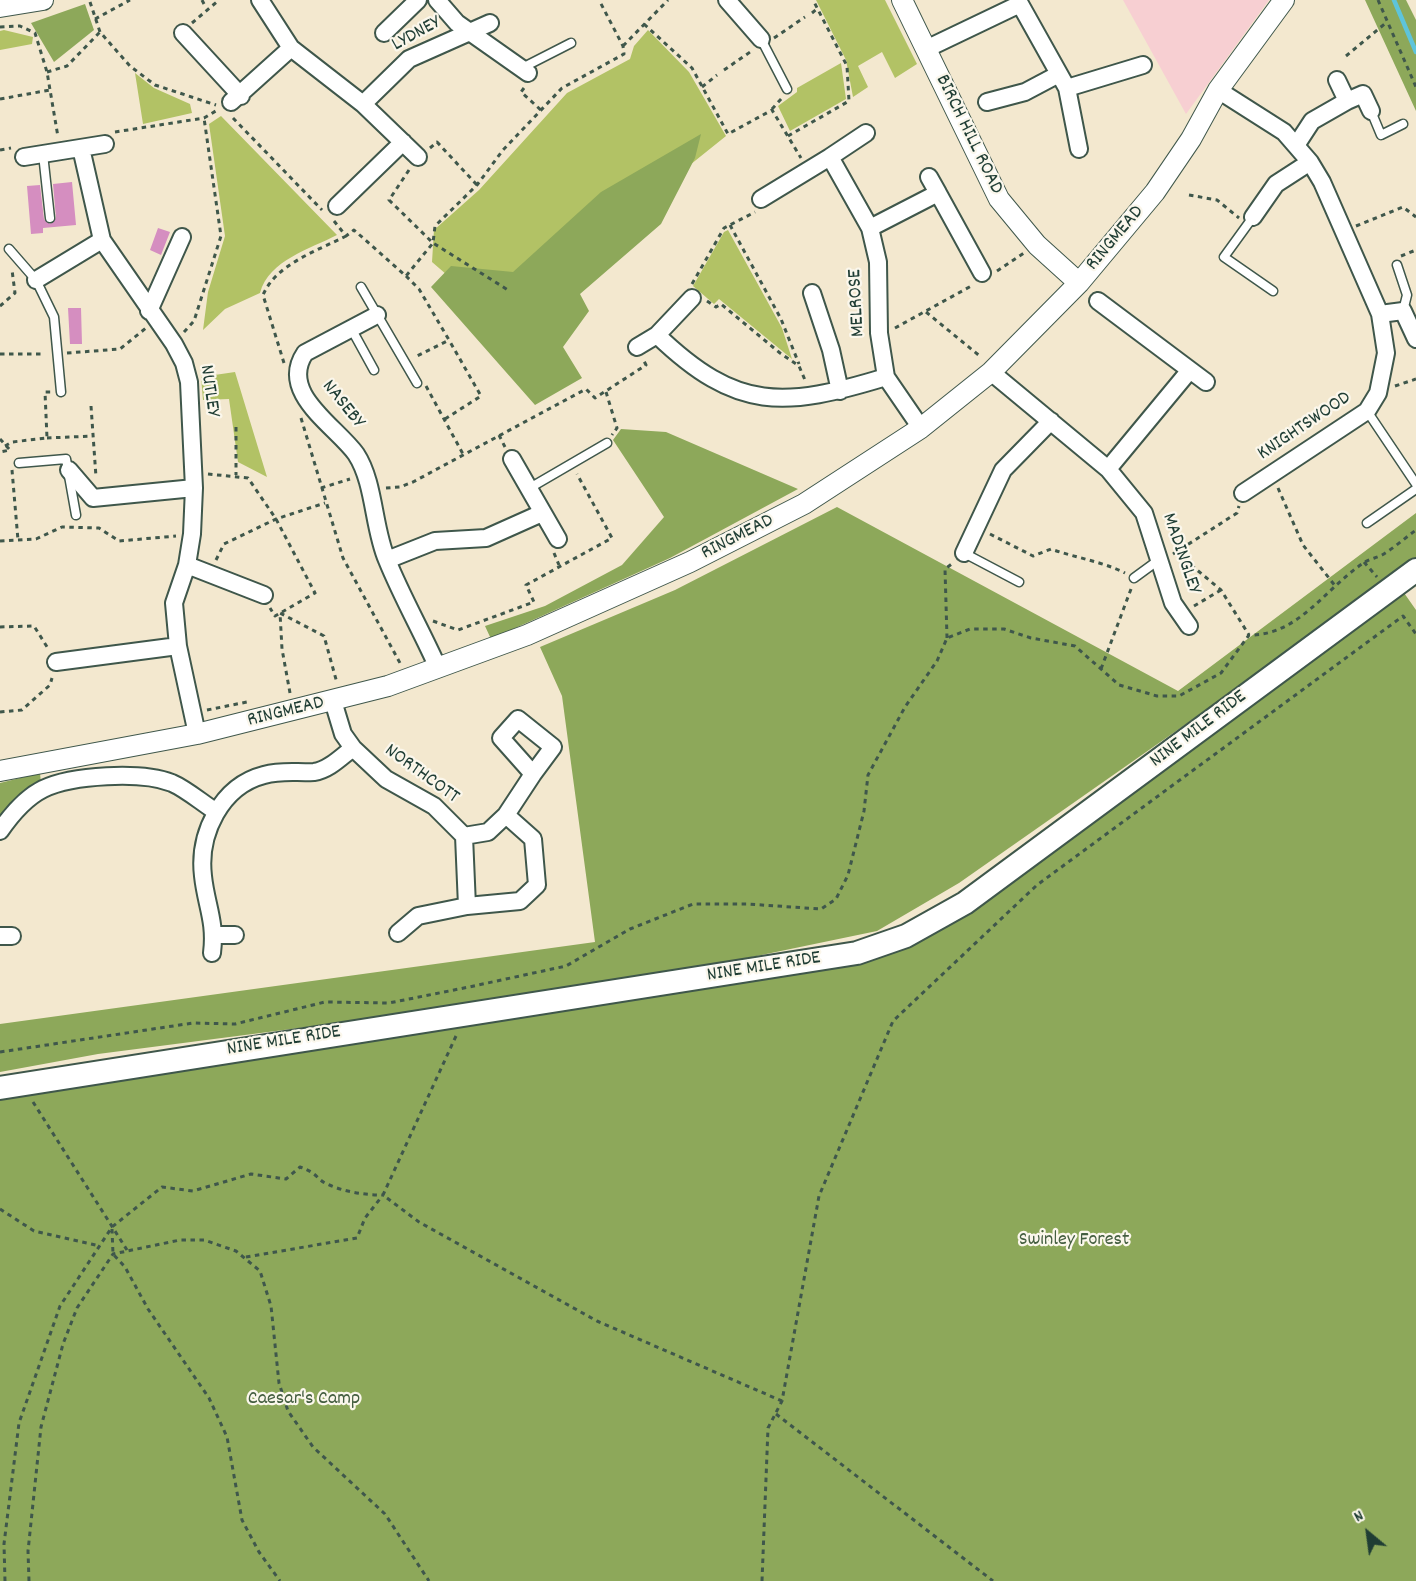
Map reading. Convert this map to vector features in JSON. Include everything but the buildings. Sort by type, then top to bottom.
[{"type":"main road","name":"NINE MILE RIDE","points":[[0,1088],[857,953],[906,936],[965,903],[1416,570]]},
{"type":"street","points":[[0,7],[43,0]]},
{"type":"street","points":[[260,0],[291,48],[363,104],[418,157]]},
{"type":"street","name":"LYDNEY","points":[[384,33],[418,0]]},
{"type":"street","name":"LYDNEY","points":[[437,0],[457,24],[525,71]]},
{"type":"street","points":[[727,0],[761,39]]},
{"type":"street","name":"BIRCH HILL ROAD","points":[[902,0],[999,199],[1037,245],[1079,283]]},
{"type":"street","name":"RINGMEAD","points":[[0,771],[197,734],[337,700],[438,668],[527,635],[754,531],[852,474],[921,428],[993,370],[1079,283],[1155,192],[1191,139],[1218,90],[1284,0]]},
{"type":"street","points":[[926,49],[1021,2],[1063,81],[1080,149]]},
{"type":"street","name":"LYDNEY","points":[[363,104],[409,59],[490,23]]},
{"type":"street","points":[[183,33],[231,105],[291,48]]},
{"type":"street","points":[[987,102],[1063,81],[1143,65]]},
{"type":"street","points":[[1337,80],[1347,101]]},
{"type":"street","name":"KNIGHTSWOOD","points":[[1218,90],[1284,132],[1297,144],[1310,162],[1380,314],[1386,353],[1378,393],[1368,411],[1243,493]]},
{"type":"street","points":[[1297,144],[1312,121],[1347,101],[1363,94],[1371,111]]},
{"type":"street","points":[[761,199],[866,133]]},
{"type":"street","points":[[337,206],[403,142]]},
{"type":"street","points":[[24,157],[105,144]]},
{"type":"street","name":"NUTLEY","points":[[81,148],[102,240],[174,344],[184,363],[189,382],[194,481],[192,534],[187,565],[174,603],[178,646],[197,734]]},
{"type":"street","name":"MELROSE","points":[[830,157],[870,228],[878,262],[880,335],[886,377],[921,428]]},
{"type":"street","points":[[1250,221],[1276,184],[1310,162]]},
{"type":"street","points":[[929,177],[984,276]]},
{"type":"street","points":[[870,228],[938,193]]},
{"type":"street","points":[[152,315],[182,237]]},
{"type":"street","points":[[36,280],[102,240]]},
{"type":"street","name":"MELROSE","points":[[812,293],[831,350],[840,391]]},
{"type":"street","points":[[637,347],[657,335],[694,295]]},
{"type":"street","points":[[1098,301],[1206,382]]},
{"type":"street","points":[[1380,314],[1403,311],[1416,339]]},
{"type":"street","name":"NASEBY","points":[[377,315],[305,353],[298,362],[297,376],[308,402],[357,455],[387,560],[438,668]]},
{"type":"street","points":[[657,335],[685,362],[736,392],[762,397],[801,398],[840,391],[886,377]]},
{"type":"street","name":"MADINGLEY","points":[[993,370],[1108,469],[1144,513],[1161,559],[1173,603],[1185,620]]},
{"type":"street","points":[[1108,469],[1191,370]]},
{"type":"street","points":[[964,553],[1003,470],[1051,421]]},
{"type":"street","points":[[512,459],[558,539]]},
{"type":"street","points":[[69,470],[93,498],[194,481]]},
{"type":"street","points":[[387,560],[435,541],[486,538],[542,513]]},
{"type":"street","points":[[187,565],[264,595]]},
{"type":"street","points":[[56,662],[178,646]]},
{"type":"street","name":"NORTHCOTT","points":[[337,700],[343,734],[353,748],[386,779],[434,806],[464,836]]},
{"type":"street","name":"NORTHCOTT","points":[[212,953],[214,935],[211,909],[203,875],[205,845],[215,811],[237,789],[257,777],[281,770],[316,772],[329,766],[353,748]]},
{"type":"street","points":[[467,906],[464,836],[488,832],[506,815],[533,774]]},
{"type":"street","points":[[0,831],[15,810],[43,789],[78,780],[113,777],[172,783],[215,811]]},
{"type":"street","points":[[398,933],[418,916],[467,906],[520,901],[537,885],[533,839],[506,815]]},
{"type":"street","points":[[214,935],[235,935]]},
{"type":"lane","points":[[761,39],[787,89]]},
{"type":"lane","points":[[525,71],[571,43]]},
{"type":"lane","points":[[1371,111],[1382,135],[1403,124]]},
{"type":"lane","points":[[43,154],[50,218]]},
{"type":"lane","points":[[1250,221],[1224,257],[1273,291]]},
{"type":"lane","points":[[9,249],[36,280],[54,317],[61,392]]},
{"type":"lane","points":[[1397,265],[1407,295],[1403,311]]},
{"type":"lane","points":[[361,287],[417,383]]},
{"type":"lane","points":[[352,330],[375,370]]},
{"type":"lane","points":[[1368,411],[1416,484]]},
{"type":"lane","points":[[528,489],[572,465],[607,442]]},
{"type":"lane","points":[[15,463],[66,459],[76,515]]},
{"type":"lane","points":[[1367,523],[1416,489]]},
{"type":"lane","points":[[964,553],[1019,582]]},
{"type":"lane","points":[[1134,578],[1161,559]]},
{"type":"path","points":[[95,19],[130,0]]},
{"type":"path","points":[[202,0],[207,8]]},
{"type":"path","points":[[183,33],[207,8],[219,0]]},
{"type":"path","points":[[406,276],[433,243],[435,226],[477,185],[502,150],[562,88],[624,54],[623,46],[598,0]]},
{"type":"path","points":[[623,46],[668,0]]},
{"type":"path","points":[[788,136],[849,101],[847,66],[813,0]]},
{"type":"path","points":[[1378,0],[1416,87]]},
{"type":"path","points":[[90,2],[100,32],[130,66],[155,85],[231,105],[346,236]]},
{"type":"path","points":[[812,13],[818,8]]},
{"type":"path","points":[[1346,56],[1388,22]]},
{"type":"path","points":[[644,24],[692,68],[728,134],[772,110],[808,170]]},
{"type":"path","points":[[0,27],[20,26],[34,33],[47,72],[59,141]]},
{"type":"path","points":[[47,72],[67,66],[100,32]]},
{"type":"path","points":[[525,71],[530,80],[520,92],[542,111]]},
{"type":"path","points":[[702,87],[717,75]]},
{"type":"path","points":[[0,99],[50,90]]},
{"type":"path","points":[[174,344],[194,321],[221,236],[204,118]]},
{"type":"path","points":[[477,185],[437,142],[418,157],[389,200],[433,243],[508,290]]},
{"type":"path","points":[[1189,195],[1217,200],[1250,221]]},
{"type":"path","points":[[761,199],[760,209],[724,228],[694,295],[716,307],[721,304],[799,366]]},
{"type":"path","points":[[1343,231],[1403,207],[1416,216]]},
{"type":"path","points":[[730,225],[781,319],[806,384]]},
{"type":"path","points":[[286,368],[263,295],[267,285],[282,270],[354,230],[419,289],[481,396],[445,419]]},
{"type":"path","points":[[880,335],[926,312],[1037,245]]},
{"type":"path","points":[[0,306],[15,293],[9,249]]},
{"type":"path","points":[[926,312],[993,370]]},
{"type":"path","points":[[0,354],[58,354],[120,349],[152,315]]},
{"type":"path","points":[[405,361],[449,340]]},
{"type":"path","points":[[321,488],[366,482],[400,487],[586,389],[595,398],[606,392],[646,365],[637,347]]},
{"type":"path","points":[[417,383],[424,383],[463,454]]},
{"type":"path","points":[[47,438],[45,392],[61,392]]},
{"type":"path","points":[[606,392],[617,428],[607,442]]},
{"type":"path","points":[[92,406],[97,497]]},
{"type":"path","points":[[299,411],[343,558],[409,678]]},
{"type":"path","points":[[236,427],[236,475]]},
{"type":"path","points":[[5,446],[12,442],[47,438],[93,436]]},
{"type":"path","points":[[0,439],[10,450],[11,457]]},
{"type":"path","points":[[0,452],[10,450]]},
{"type":"path","points":[[15,463],[18,540]]},
{"type":"path","points":[[414,615],[458,630],[534,602],[526,585],[612,538],[572,465]]},
{"type":"path","points":[[194,481],[236,475],[248,477],[276,519],[315,593],[275,616],[264,595]]},
{"type":"path","points":[[1270,476],[1290,512],[1303,545],[1336,587]]},
{"type":"path","points":[[1161,559],[1178,551],[1237,513],[1243,493]]},
{"type":"path","points":[[209,574],[224,544],[276,519],[325,503]]},
{"type":"path","points":[[0,541],[36,539],[62,527],[99,528],[119,541],[192,534]]},
{"type":"path","points":[[976,527],[1033,556],[1051,549],[1074,558],[1106,564],[1134,578],[1130,595],[1101,669]]},
{"type":"path","points":[[1249,635],[1266,635],[1290,624],[1364,562],[1381,555],[1416,530]]},
{"type":"path","points":[[0,1052],[193,1023],[235,1024],[325,1002],[389,1003],[480,985],[566,966],[630,929],[693,904],[747,904],[821,909],[836,899],[848,875],[864,811],[868,775],[905,707],[937,661],[947,638],[945,569],[964,553]]},
{"type":"path","points":[[1191,564],[1221,590],[1249,635]]},
{"type":"path","points":[[1185,620],[1221,590]]},
{"type":"path","points":[[280,613],[282,649],[290,693]]},
{"type":"path","points":[[280,613],[324,636],[337,700]]},
{"type":"path","points":[[762,1581],[768,1428],[782,1401],[819,1196],[892,1021],[1037,885],[1403,616],[1416,634]]},
{"type":"path","points":[[0,627],[34,626],[56,662],[50,685],[22,710],[0,712]]},
{"type":"path","points":[[947,638],[970,629],[1004,629],[1032,638],[1075,646],[1119,685],[1157,696],[1179,696],[1221,673],[1249,635]]},
{"type":"path","points":[[245,1257],[357,1238],[365,1218],[383,1195],[458,1032]]},
{"type":"path","points":[[30,1097],[127,1250]]},
{"type":"path","points":[[6,1581],[4,1544],[19,1423],[60,1306],[112,1227],[162,1187],[193,1191],[251,1174],[286,1179],[300,1167],[315,1172],[325,1184],[364,1195],[383,1195],[419,1222],[597,1322],[782,1401]]},
{"type":"path","points":[[0,1209],[34,1231],[100,1246]]},
{"type":"path","points":[[29,1581],[28,1551],[41,1427],[63,1344],[77,1308],[113,1254],[112,1227]]},
{"type":"path","points":[[113,1254],[180,1240],[204,1240],[236,1251],[260,1271],[267,1287],[279,1383],[288,1411],[312,1447],[385,1514],[429,1581]]},
{"type":"path","points":[[113,1254],[125,1266],[148,1309],[209,1398],[227,1437],[242,1520],[259,1552],[280,1581]]},
{"type":"path","points":[[776,1414],[993,1581]]},
{"type":"shaded area","points":[[1123,0],[1269,0],[1186,114]]},
{"type":"green space","points":[[816,0],[885,0],[917,64],[895,78],[882,52],[858,66],[868,87],[853,97],[846,60]]},
{"type":"green space","points":[[1365,0],[1406,0],[1416,20],[1416,111]]},
{"type":"green space","points":[[85,4],[94,30],[54,62],[31,23]]},
{"type":"green space","points":[[648,30],[689,72],[726,136],[498,319],[432,262],[434,230],[479,190],[567,93],[630,59],[634,46]]},
{"type":"green space","points":[[0,31],[33,37],[32,44],[0,50]]},
{"type":"green space","points":[[841,63],[846,99],[790,131],[778,106],[797,92],[797,88]]},
{"type":"green space","points":[[135,73],[154,88],[190,104],[192,113],[143,124]]},
{"type":"green space","points":[[221,116],[337,235],[281,264],[272,272],[260,293],[225,309],[203,330],[208,292],[225,236],[209,124]]},
{"type":"green space","points":[[701,134],[695,158],[661,224],[580,294],[589,311],[563,347],[582,378],[535,405],[431,287],[451,266],[513,272],[601,192]]},
{"type":"green space","points":[[728,230],[782,328],[792,359],[719,299],[714,304],[693,286],[724,232]]},
{"type":"green space","points":[[235,372],[267,477],[238,462],[229,399],[203,400],[201,377]]},
{"type":"green space","points":[[621,429],[666,432],[798,489],[670,558],[491,639],[485,626],[545,606],[622,565],[664,517],[613,440]]},
{"type":"green space","points":[[837,507],[1178,691],[1416,513],[1416,563],[959,883],[877,931],[593,990],[98,1054],[0,1072],[0,1024],[595,942],[562,696],[540,647],[675,590]]},
{"type":"green space","name":"Swinley Forest","points":[[1402,590],[1416,610],[1416,1581],[0,1581],[0,1097],[738,983],[884,955],[945,925]]},
{"type":"green space","points":[[40,773],[41,783],[0,817],[0,783]]},
{"type":"waterway","points":[[1394,0],[1416,52]]},
{"type":"park label","name":"Caesar's Camp","points":[[304,1400]]}]
